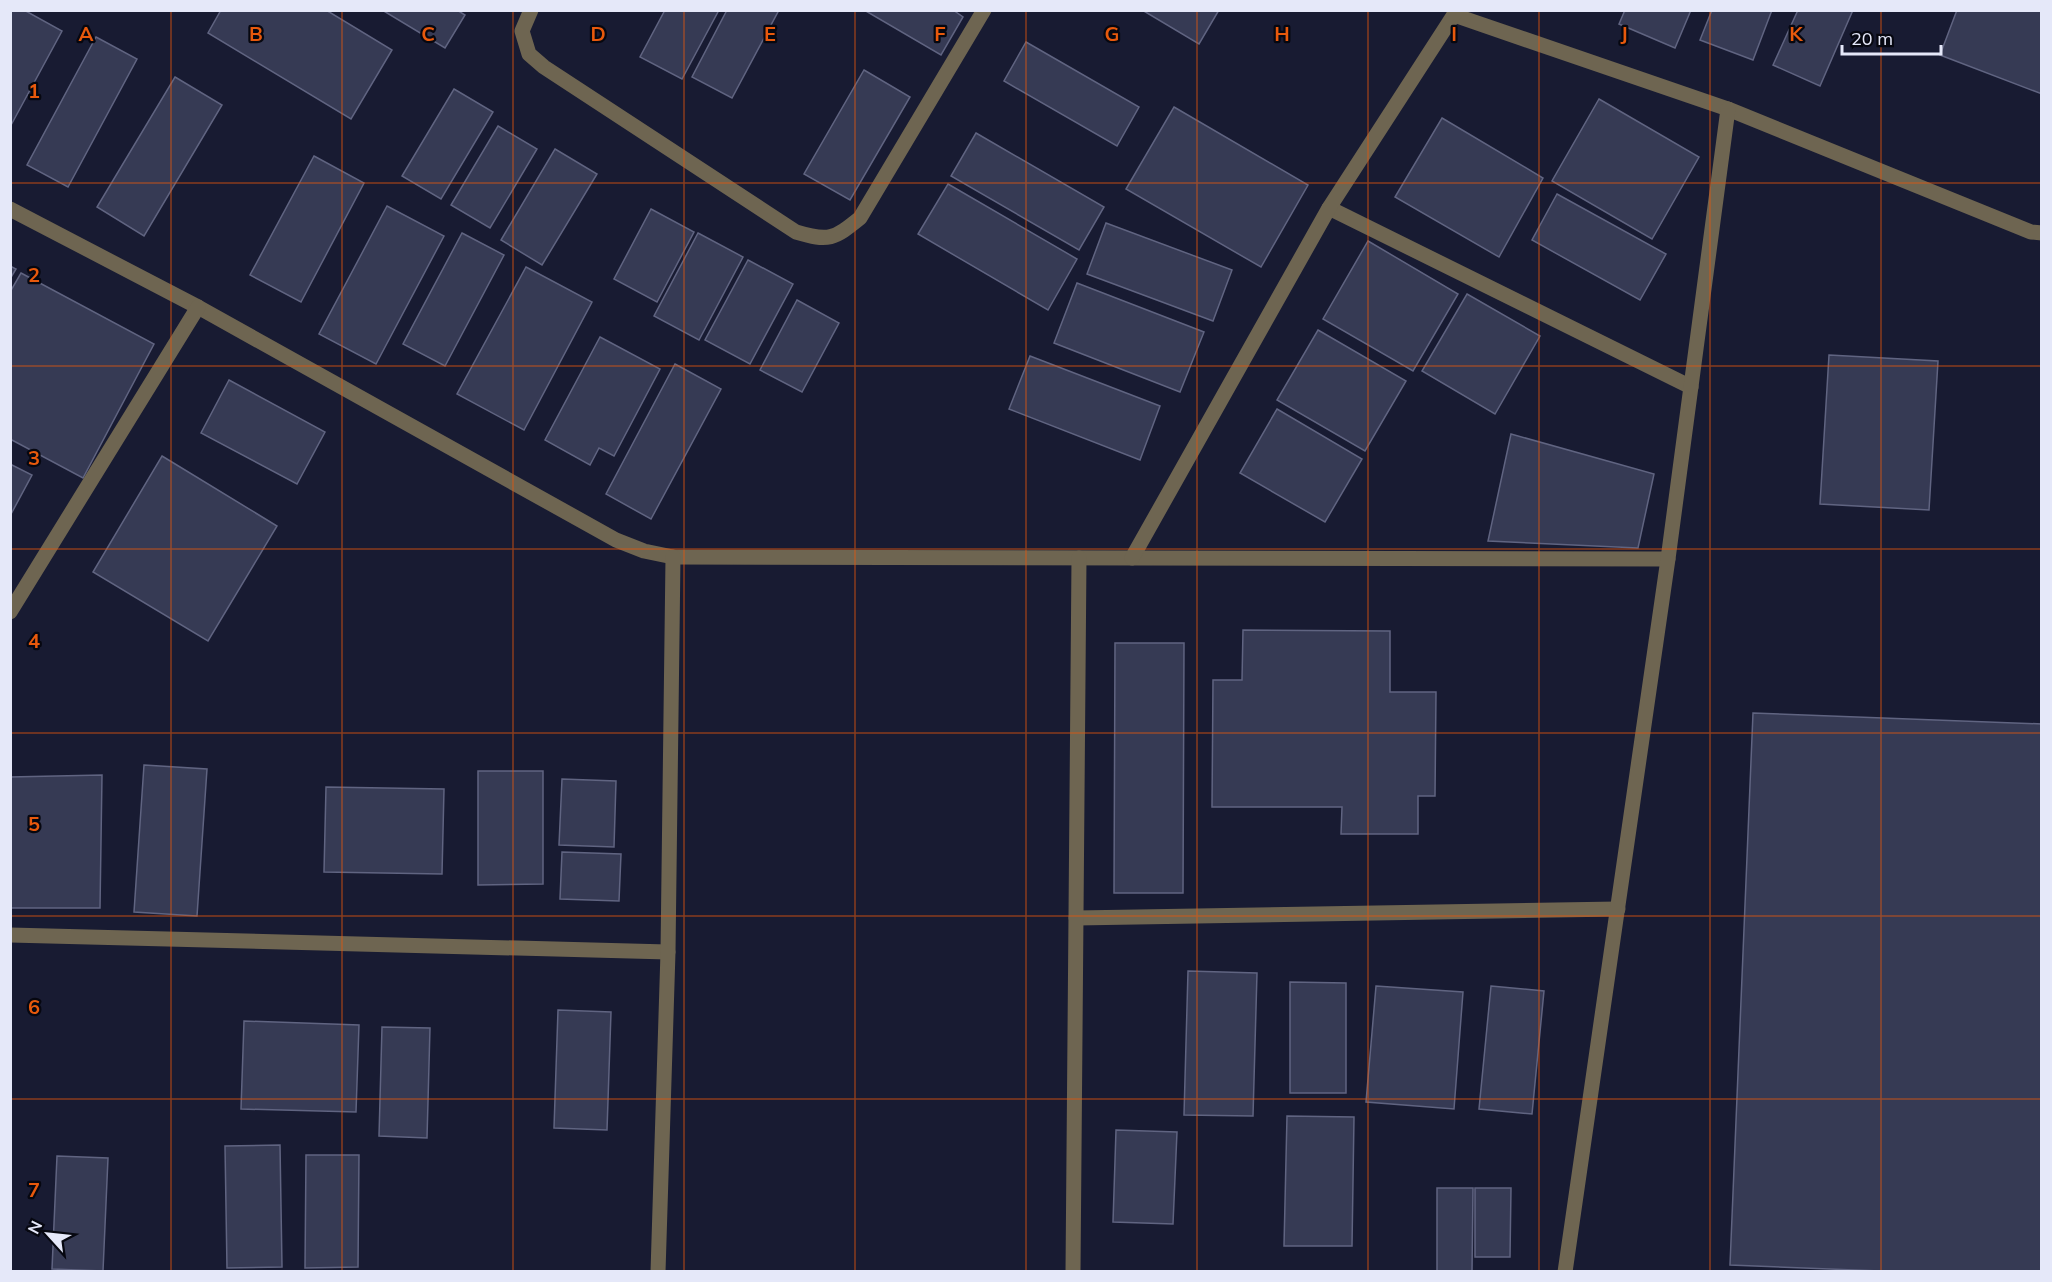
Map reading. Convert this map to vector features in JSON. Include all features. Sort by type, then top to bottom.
[{"type":"lane","points":[[531,10],[522,31],[529,54],[544,68],[796,232],[815,238],[839,235],[860,218],[984,10]]},
{"type":"lane","points":[[1132,558],[1329,208],[1455,13],[1728,109],[2031,232],[2042,233]]},
{"type":"lane","points":[[1565,1272],[1668,559],[1728,109]]},
{"type":"lane","points":[[1329,208],[1691,387]]},
{"type":"lane","points":[[10,209],[198,308],[616,540],[644,551],[673,557],[1668,559]]},
{"type":"lane","points":[[10,612],[198,308]]},
{"type":"lane","points":[[658,1272],[668,952],[673,557]]},
{"type":"lane","points":[[1073,1272],[1079,558]]},
{"type":"lane","points":[[1076,918],[1618,909]]},
{"type":"lane","points":[[10,935],[668,952]]},
{"type":"building","points":[[10,10],[24,10],[62,31],[10,127]]},
{"type":"building","points":[[221,10],[326,10],[392,50],[351,119],[208,33]]},
{"type":"building","points":[[382,10],[457,10],[465,15],[445,48]]},
{"type":"building","points":[[665,10],[719,10],[682,79],[640,57]]},
{"type":"building","points":[[727,10],[779,10],[732,98],[692,77]]},
{"type":"building","points":[[864,10],[953,10],[963,17],[941,55]]},
{"type":"building","points":[[1142,10],[1219,10],[1199,44]]},
{"type":"building","points":[[1625,10],[1691,10],[1675,48],[1619,24]]},
{"type":"building","points":[[1712,10],[1772,10],[1753,60],[1700,40]]},
{"type":"building","points":[[1798,10],[1853,10],[1820,86],[1773,65]]},
{"type":"building","points":[[1957,10],[2042,10],[2042,94],[1940,55]]},
{"type":"building","points":[[96,37],[137,59],[68,187],[27,165]]},
{"type":"building","points":[[1026,42],[1139,107],[1117,146],[1004,81]]},
{"type":"building","points":[[864,70],[910,97],[850,200],[804,174]]},
{"type":"building","points":[[175,77],[222,105],[144,236],[97,207]]},
{"type":"building","points":[[454,89],[493,112],[441,199],[402,176]]},
{"type":"building","points":[[1599,99],[1699,157],[1652,239],[1552,181]]},
{"type":"building","points":[[1174,107],[1308,185],[1261,267],[1126,189]]},
{"type":"building","points":[[1442,118],[1543,178],[1499,257],[1395,197]]},
{"type":"building","points":[[498,126],[537,149],[490,228],[451,205]]},
{"type":"building","points":[[976,133],[1104,207],[1079,250],[951,176]]},
{"type":"building","points":[[555,149],[597,174],[542,265],[501,240]]},
{"type":"building","points":[[314,156],[364,183],[301,302],[250,275]]},
{"type":"building","points":[[948,184],[1077,259],[1048,310],[918,234]]},
{"type":"building","points":[[1557,194],[1666,254],[1640,300],[1532,240]]},
{"type":"building","points":[[387,206],[444,236],[376,364],[319,334]]},
{"type":"building","points":[[651,209],[694,232],[657,302],[614,279]]},
{"type":"building","points":[[1106,223],[1232,270],[1213,321],[1087,274]]},
{"type":"building","points":[[462,233],[504,255],[445,366],[403,344]]},
{"type":"building","points":[[698,233],[743,257],[699,340],[654,316]]},
{"type":"building","points":[[1368,241],[1458,294],[1413,371],[1323,319]]},
{"type":"building","points":[[748,260],[793,284],[750,364],[705,340]]},
{"type":"building","points":[[10,266],[16,269],[10,279]]},
{"type":"building","points":[[526,267],[592,302],[524,430],[457,394]]},
{"type":"building","points":[[21,273],[154,344],[83,478],[10,439],[10,292]]},
{"type":"building","points":[[1077,283],[1204,332],[1180,392],[1054,343]]},
{"type":"building","points":[[1467,294],[1540,336],[1495,414],[1422,371]]},
{"type":"building","points":[[797,300],[839,323],[802,392],[760,370]]},
{"type":"building","points":[[1318,330],[1406,381],[1365,451],[1277,400]]},
{"type":"building","points":[[600,337],[660,369],[614,456],[599,448],[590,465],[545,440]]},
{"type":"building","points":[[1829,355],[1938,361],[1929,510],[1820,504]]},
{"type":"building","points":[[1030,356],[1160,406],[1140,460],[1009,409]]},
{"type":"building","points":[[675,364],[721,389],[651,519],[606,494]]},
{"type":"building","points":[[229,380],[325,432],[297,484],[201,433]]},
{"type":"building","points":[[1277,409],[1362,459],[1325,522],[1240,473]]},
{"type":"building","points":[[1511,434],[1654,474],[1638,548],[1488,541]]},
{"type":"building","points":[[162,456],[277,526],[208,641],[93,572]]},
{"type":"building","points":[[10,464],[32,475],[10,516]]},
{"type":"building","points":[[1243,630],[1390,631],[1390,692],[1436,692],[1435,796],[1418,796],[1418,834],[1341,834],[1342,807],[1212,807],[1213,680],[1242,680]]},
{"type":"building","points":[[1115,643],[1184,643],[1183,893],[1114,893]]},
{"type":"building","points":[[1753,713],[2042,724],[2042,1272],[1906,1272],[1730,1265]]},
{"type":"building","points":[[144,765],[207,769],[197,916],[134,912]]},
{"type":"building","points":[[478,771],[543,771],[543,884],[478,885]]},
{"type":"building","points":[[102,775],[100,908],[10,908],[10,777]]},
{"type":"building","points":[[562,779],[616,781],[614,847],[559,845]]},
{"type":"building","points":[[326,787],[444,789],[442,874],[324,872]]},
{"type":"building","points":[[562,852],[621,854],[619,901],[560,899]]},
{"type":"building","points":[[1188,971],[1257,973],[1253,1116],[1184,1115]]},
{"type":"building","points":[[1290,982],[1346,983],[1346,1093],[1290,1093]]},
{"type":"building","points":[[1376,986],[1463,992],[1454,1109],[1366,1102]]},
{"type":"building","points":[[1491,986],[1544,991],[1532,1114],[1479,1109]]},
{"type":"building","points":[[558,1010],[611,1012],[607,1130],[554,1128]]},
{"type":"building","points":[[244,1021],[359,1025],[356,1112],[241,1109]]},
{"type":"building","points":[[382,1027],[430,1028],[427,1138],[379,1136]]},
{"type":"building","points":[[1287,1116],[1354,1117],[1352,1246],[1284,1246]]},
{"type":"building","points":[[1116,1130],[1177,1132],[1173,1224],[1113,1222]]},
{"type":"building","points":[[280,1145],[282,1267],[227,1268],[225,1146]]},
{"type":"building","points":[[306,1155],[359,1155],[358,1267],[305,1268]]},
{"type":"building","points":[[57,1156],[108,1158],[103,1271],[52,1269]]},
{"type":"building","points":[[1437,1188],[1473,1188],[1472,1272],[1437,1272]]},
{"type":"building","points":[[1475,1188],[1511,1188],[1510,1257],[1475,1257]]}]
